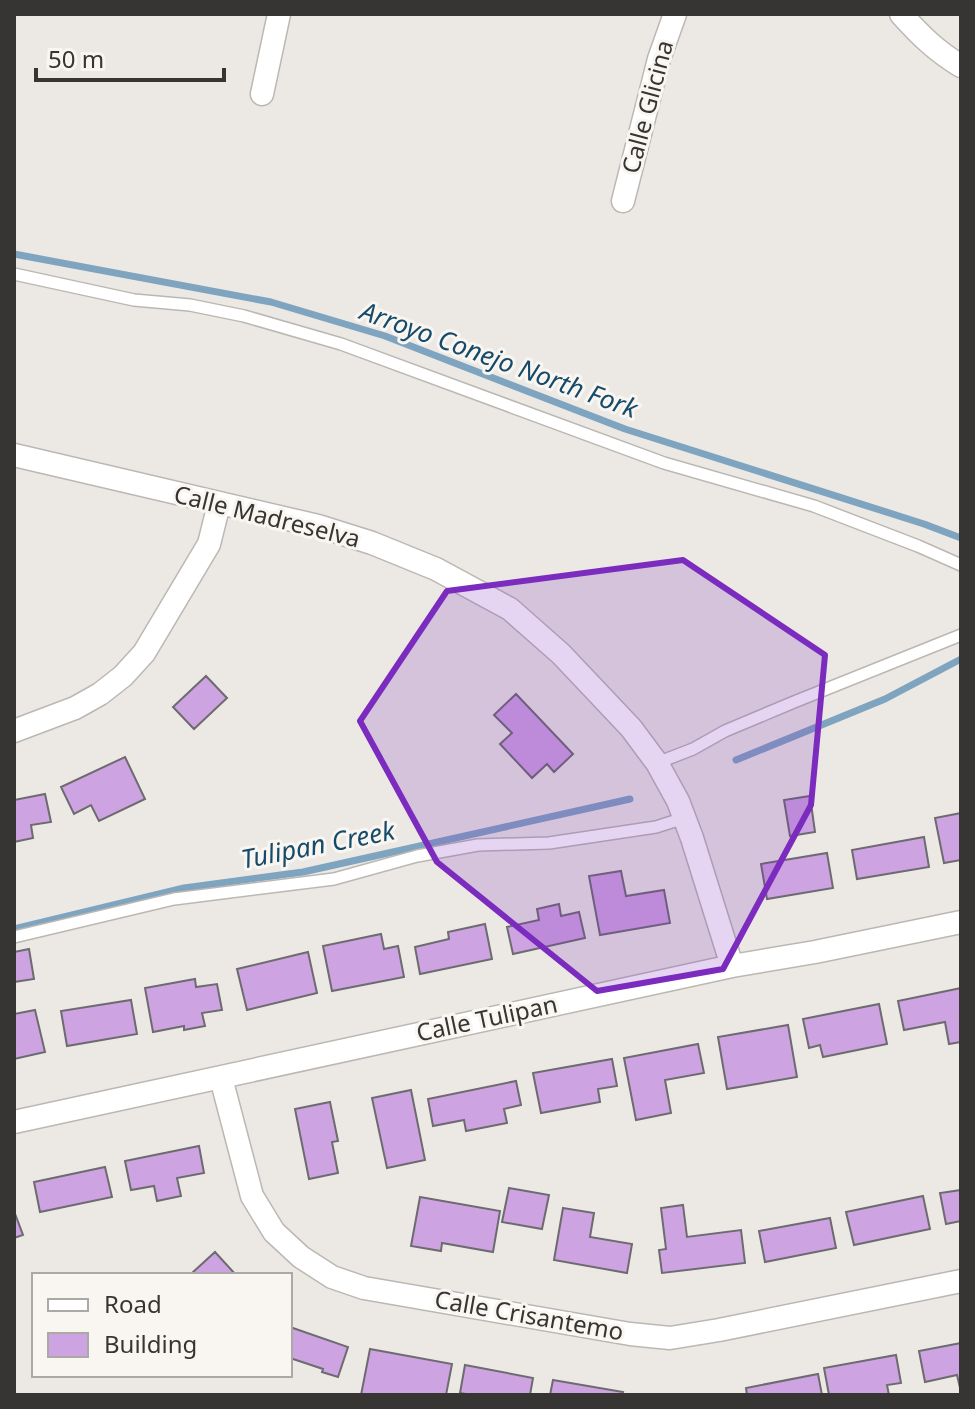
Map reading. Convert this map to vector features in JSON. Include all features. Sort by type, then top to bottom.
[{"type":"street","points":[[262,94],[279,14]]},
{"type":"street","name":"Calle Glicina","points":[[623,201],[659,59],[675,14]]},
{"type":"street","points":[[901,14],[923,39],[961,66]]},
{"type":"street","name":"Calle Madreselva","points":[[14,455],[318,526],[372,543],[436,569],[510,609],[571,664],[631,728],[657,763],[678,801],[732,966]]},
{"type":"street","points":[[14,731],[75,708],[100,694],[123,676],[144,653],[209,544],[219,504]]},
{"type":"street","name":"Calle Tulipan","points":[[14,1122],[732,966],[961,922]]},
{"type":"street","name":"Calle Crisantemo","points":[[221,1078],[252,1196],[274,1232],[301,1257],[332,1277],[364,1288],[630,1334],[670,1338],[961,1281]]},
{"type":"lane","points":[[14,274],[134,300],[190,305],[244,316],[341,344],[664,463],[814,506],[961,565]]},
{"type":"lane","points":[[657,763],[693,749],[725,731],[961,635]]},
{"type":"lane","points":[[14,937],[174,899],[334,879],[417,856],[478,845],[549,843],[656,827],[684,818]]},
{"type":"highlighted area","points":[[683,560],[825,655],[811,805],[723,969],[597,991],[437,862],[360,721],[447,591]]},
{"type":"building","points":[[206,676],[227,698],[194,729],[173,707]]},
{"type":"building","points":[[516,694],[573,754],[554,772],[547,764],[532,778],[500,744],[512,733],[494,715]]},
{"type":"building","points":[[125,757],[145,799],[99,821],[91,805],[74,814],[61,787]]},
{"type":"building","points":[[45,794],[51,822],[31,825],[33,838],[14,842],[14,800]]},
{"type":"building","points":[[810,796],[815,832],[790,836],[784,800]]},
{"type":"building","points":[[961,813],[961,860],[944,863],[935,818]]},
{"type":"building","points":[[924,837],[929,867],[857,879],[852,850]]},
{"type":"building","points":[[827,853],[833,888],[767,899],[761,864]]},
{"type":"building","points":[[621,871],[626,896],[664,890],[670,923],[600,935],[589,876]]},
{"type":"building","points":[[559,904],[561,916],[579,912],[585,938],[513,954],[507,927],[539,920],[537,909]]},
{"type":"building","points":[[485,924],[492,959],[420,974],[415,947],[449,939],[448,932]]},
{"type":"building","points":[[381,934],[384,949],[398,946],[404,977],[332,991],[323,946]]},
{"type":"building","points":[[29,949],[34,979],[14,982],[14,952]]},
{"type":"building","points":[[308,952],[317,993],[247,1010],[237,969]]},
{"type":"building","points":[[195,979],[196,987],[217,984],[222,1010],[202,1013],[205,1026],[184,1030],[184,1026],[153,1032],[145,988]]},
{"type":"building","points":[[961,988],[961,1042],[949,1044],[945,1022],[904,1030],[898,1001]]},
{"type":"building","points":[[131,1000],[137,1034],[67,1046],[61,1011]]},
{"type":"building","points":[[879,1004],[887,1044],[823,1057],[820,1045],[809,1048],[803,1019]]},
{"type":"building","points":[[35,1010],[45,1052],[14,1059],[14,1014]]},
{"type":"building","points":[[788,1025],[797,1077],[727,1089],[718,1037]]},
{"type":"building","points":[[698,1044],[704,1073],[665,1080],[671,1113],[636,1120],[624,1058]]},
{"type":"building","points":[[612,1059],[617,1086],[598,1089],[600,1102],[541,1113],[533,1073]]},
{"type":"building","points":[[516,1081],[521,1105],[504,1109],[507,1123],[466,1131],[464,1120],[433,1126],[428,1099]]},
{"type":"building","points":[[411,1090],[425,1160],[387,1168],[372,1098]]},
{"type":"building","points":[[330,1102],[338,1141],[332,1142],[338,1173],[309,1179],[295,1109]]},
{"type":"building","points":[[199,1146],[204,1173],[177,1178],[181,1196],[157,1201],[154,1186],[131,1190],[125,1161]]},
{"type":"building","points":[[105,1167],[112,1197],[40,1212],[34,1182]]},
{"type":"building","points":[[509,1188],[549,1195],[542,1229],[502,1222]]},
{"type":"building","points":[[961,1190],[961,1221],[946,1224],[940,1193]]},
{"type":"building","points":[[923,1196],[930,1229],[854,1245],[846,1212]]},
{"type":"building","points":[[420,1197],[500,1211],[493,1252],[442,1243],[441,1251],[411,1246]]},
{"type":"building","points":[[683,1205],[687,1237],[741,1230],[745,1263],[662,1273],[659,1250],[666,1249],[661,1208]]},
{"type":"building","points":[[563,1208],[594,1213],[590,1237],[632,1244],[627,1273],[554,1260]]},
{"type":"building","points":[[14,1211],[23,1235],[14,1238]]},
{"type":"building","points":[[830,1218],[836,1248],[765,1262],[759,1231]]},
{"type":"building","points":[[215,1252],[234,1273],[192,1273]]},
{"type":"building","points":[[292,1328],[348,1347],[338,1377],[322,1372],[323,1369],[292,1359]]},
{"type":"building","points":[[961,1343],[961,1392],[957,1375],[925,1382],[919,1351]]},
{"type":"building","points":[[370,1349],[452,1364],[446,1395],[361,1395]]},
{"type":"building","points":[[896,1355],[901,1383],[887,1385],[889,1395],[829,1395],[824,1368]]},
{"type":"building","points":[[465,1365],[533,1378],[530,1395],[460,1393]]},
{"type":"building","points":[[818,1374],[822,1395],[747,1395],[746,1388]]},
{"type":"building","points":[[553,1380],[623,1392],[622,1395],[550,1395]]},
{"type":"waterway","name":"Arroyo Conejo North Fork","points":[[14,254],[271,302],[385,336],[625,429],[961,538]]},
{"type":"waterway","name":"Tulipan Creek","points":[[736,760],[885,699],[961,659]]},
{"type":"waterway","name":"Tulipan Creek","points":[[14,929],[184,888],[303,872],[630,799]]}]
